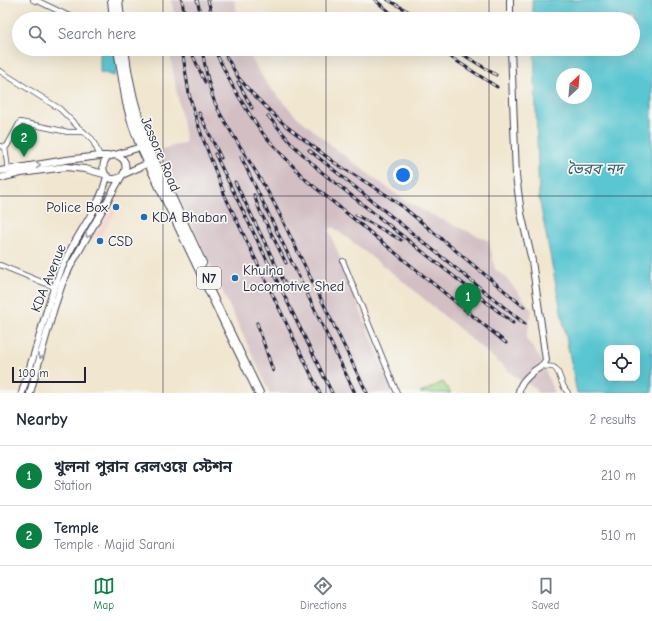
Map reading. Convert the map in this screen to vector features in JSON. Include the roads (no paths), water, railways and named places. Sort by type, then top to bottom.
[{"type":"highway","points":[[112,0],[115,12]]},
{"type":"highway","points":[[117,12],[118,0]]},
{"type":"highway","name":"Jessore Road","points":[[119,56],[127,103],[133,125],[141,147],[152,162]]},
{"type":"highway","name":"Jessore Road","points":[[125,56],[133,100],[152,162],[211,294],[260,393]]},
{"type":"highway","name":"N7","points":[[152,162],[266,393]]},
{"type":"main road","points":[[510,0],[510,12]]},
{"type":"main road","points":[[511,56],[516,176],[521,213],[532,261],[546,360],[543,366],[524,380],[520,387],[519,393]]},
{"type":"main road","points":[[105,175],[103,164],[107,158],[141,147]]},
{"type":"main road","points":[[0,171],[100,156],[120,157],[125,162],[126,168],[71,265],[62,284],[30,393]]},
{"type":"main road","points":[[0,178],[21,173],[66,167],[85,169],[115,179],[152,162]]},
{"type":"main road","name":"KDA Avenue","points":[[22,393],[39,338],[45,312],[54,287],[64,262],[97,206],[105,184],[105,175]]},
{"type":"street","points":[[33,0],[61,12]]},
{"type":"street","points":[[0,71],[60,109],[92,139],[100,156]]},
{"type":"street","points":[[8,170],[2,146],[7,146],[20,122],[68,132],[84,132]]},
{"type":"street","points":[[343,261],[397,393]]},
{"type":"street","points":[[0,264],[54,287]]},
{"type":"street","points":[[543,366],[555,368],[563,386],[568,393]]},
{"type":"water","name":"ভৈরব নদ","points":[[532,0],[652,0],[652,393],[577,393],[539,198],[534,56],[640,56],[640,12],[533,12]]},
{"type":"water","points":[[100,56],[119,56],[120,64],[114,76],[100,72]]},
{"type":"railway","points":[[182,0],[184,12]]},
{"type":"railway","points":[[197,0],[200,12]]},
{"type":"railway","points":[[208,0],[211,12]]},
{"type":"railway","points":[[375,0],[390,12]]},
{"type":"railway","points":[[388,0],[409,12]]},
{"type":"railway","points":[[183,56],[189,94],[195,115],[225,196],[320,393]]},
{"type":"railway","points":[[193,56],[205,82]]},
{"type":"railway","points":[[203,56],[209,83],[217,108],[275,205],[367,393]]},
{"type":"railway","points":[[218,56],[233,87],[264,135],[306,180],[506,343]]},
{"type":"railway","points":[[226,56],[238,77],[251,92],[286,126],[335,163],[403,207],[524,307]]},
{"type":"railway","points":[[449,56],[497,87]]},
{"type":"railway","points":[[465,56],[496,75]]},
{"type":"railway","points":[[238,82],[252,108]]},
{"type":"railway","points":[[199,113],[221,158]]},
{"type":"railway","points":[[268,116],[293,145],[319,170],[513,323]]},
{"type":"railway","points":[[309,150],[525,324]]},
{"type":"railway","points":[[215,154],[332,393]]},
{"type":"railway","points":[[241,157],[355,393]]},
{"type":"railway","points":[[235,182],[286,286]]},
{"type":"railway","points":[[254,195],[260,211],[286,263]]},
{"type":"railway","points":[[356,215],[401,240]]},
{"type":"railway","points":[[257,323],[273,371]]},
{"type":"place","name":"Temple","points":[[24,157]]},
{"type":"place","name":"Police Box","points":[[116,207]]},
{"type":"place","name":"KDA Bhaban","points":[[144,217]]},
{"type":"place","name":"CSD","points":[[100,241]]},
{"type":"place","name":"Khulna Locomotive Shed","points":[[235,278]]},
{"type":"place","name":"খুলনা পুরান রেলওয়ে স্টেশন","points":[[468,316]]}]
